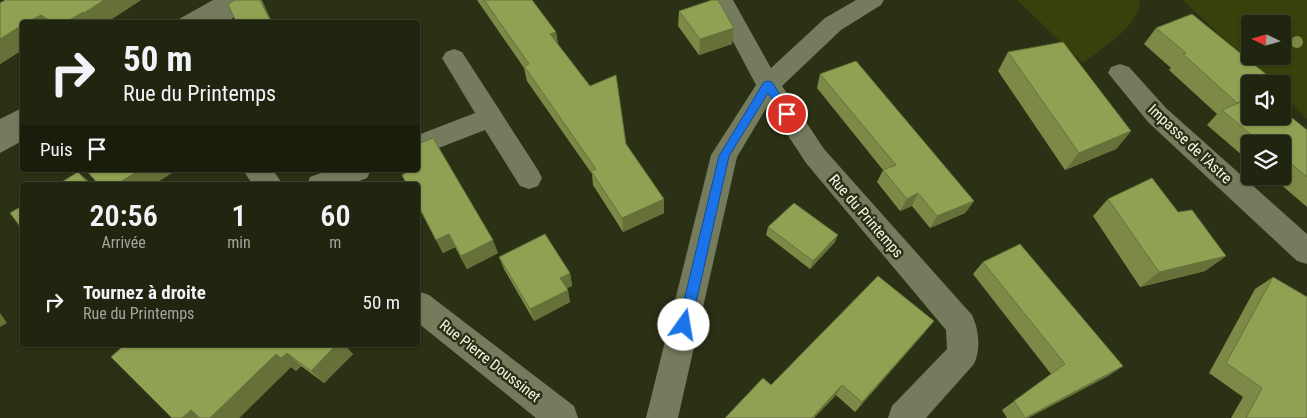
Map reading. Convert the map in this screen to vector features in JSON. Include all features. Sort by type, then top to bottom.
[{"type":"street","points":[[212,20],[247,0]]},
{"type":"street","name":"Rue du Printemps","points":[[722,0],[768,85],[815,156],[960,325],[963,354],[904,418]]},
{"type":"street","points":[[662,418],[724,156],[768,85],[833,24],[873,0]]},
{"type":"street","points":[[454,58],[528,178]]},
{"type":"street","name":"Impasse de l'Astre","points":[[1120,73],[1157,115],[1307,252]]},
{"type":"street","points":[[420,145],[491,117]]},
{"type":"street","points":[[0,131],[20,119]]},
{"type":"street","points":[[258,172],[267,182]]},
{"type":"street","points":[[328,182],[353,172]]},
{"type":"street","name":"Rue Pierre Doussinet","points":[[420,307],[562,418]]},
{"type":"lane","points":[[188,20],[224,0]]},
{"type":"lane","points":[[0,147],[20,135]]},
{"type":"green space","points":[[1017,0],[1140,0],[1134,19],[1119,36],[1083,63]]},
{"type":"green space","points":[[1183,0],[1307,0],[1307,119],[1291,103],[1291,75],[1262,75],[1251,65],[1291,65],[1291,15],[1241,15],[1241,55]]},
{"type":"building","points":[[5,0],[104,0],[69,20],[49,20],[41,15],[31,20],[20,20],[20,26],[0,39],[0,3]]},
{"type":"building","points":[[235,0],[260,0],[270,20],[235,20],[228,4]]},
{"type":"building","points":[[484,0],[532,0],[556,32],[550,34],[590,86],[616,75],[626,144],[664,199],[622,218],[591,171],[596,169],[524,66],[529,64]]},
{"type":"building","points":[[712,0],[718,0],[734,28],[700,39],[679,11]]},
{"type":"building","points":[[1192,14],[1241,54],[1241,65],[1255,65],[1267,75],[1241,75],[1241,101],[1237,103],[1183,54],[1186,53],[1156,28]]},
{"type":"building","points":[[1063,42],[1131,131],[1079,153],[1008,52]]},
{"type":"building","points":[[856,61],[974,201],[937,216],[918,193],[907,199],[883,170],[896,165],[820,74]]},
{"type":"building","points":[[1241,102],[1241,125],[1291,125],[1291,117],[1307,130],[1307,177],[1291,164],[1291,135],[1251,135],[1222,110]]},
{"type":"building","points":[[433,138],[493,240],[461,256],[449,234],[436,240],[420,209],[420,182],[406,182],[402,175],[406,172],[420,172],[420,143]]},
{"type":"building","points":[[78,172],[87,182],[62,182]]},
{"type":"building","points":[[88,172],[137,172],[120,182],[96,182]]},
{"type":"building","points":[[1152,178],[1178,212],[1192,210],[1226,256],[1159,272],[1108,199]]},
{"type":"building","points":[[794,203],[838,235],[813,261],[768,227]]},
{"type":"building","points":[[20,207],[20,226],[10,213]]},
{"type":"building","points":[[545,234],[570,273],[560,278],[568,290],[530,309],[499,257]]},
{"type":"building","points":[[1020,244],[1123,366],[1025,418],[1014,401],[1065,364],[983,262]]},
{"type":"building","points":[[878,276],[934,321],[862,402],[842,385],[812,418],[725,418],[763,378],[771,385]]},
{"type":"building","points":[[1273,277],[1307,297],[1307,418],[1246,418],[1262,388],[1226,363]]},
{"type":"building","points":[[334,347],[311,371],[287,353],[281,358],[276,354],[210,418],[200,418],[191,410],[182,418],[172,418],[111,357],[121,348]]},
{"type":"route","points":[[684,325],[724,156],[768,85],[787,114]]}]
